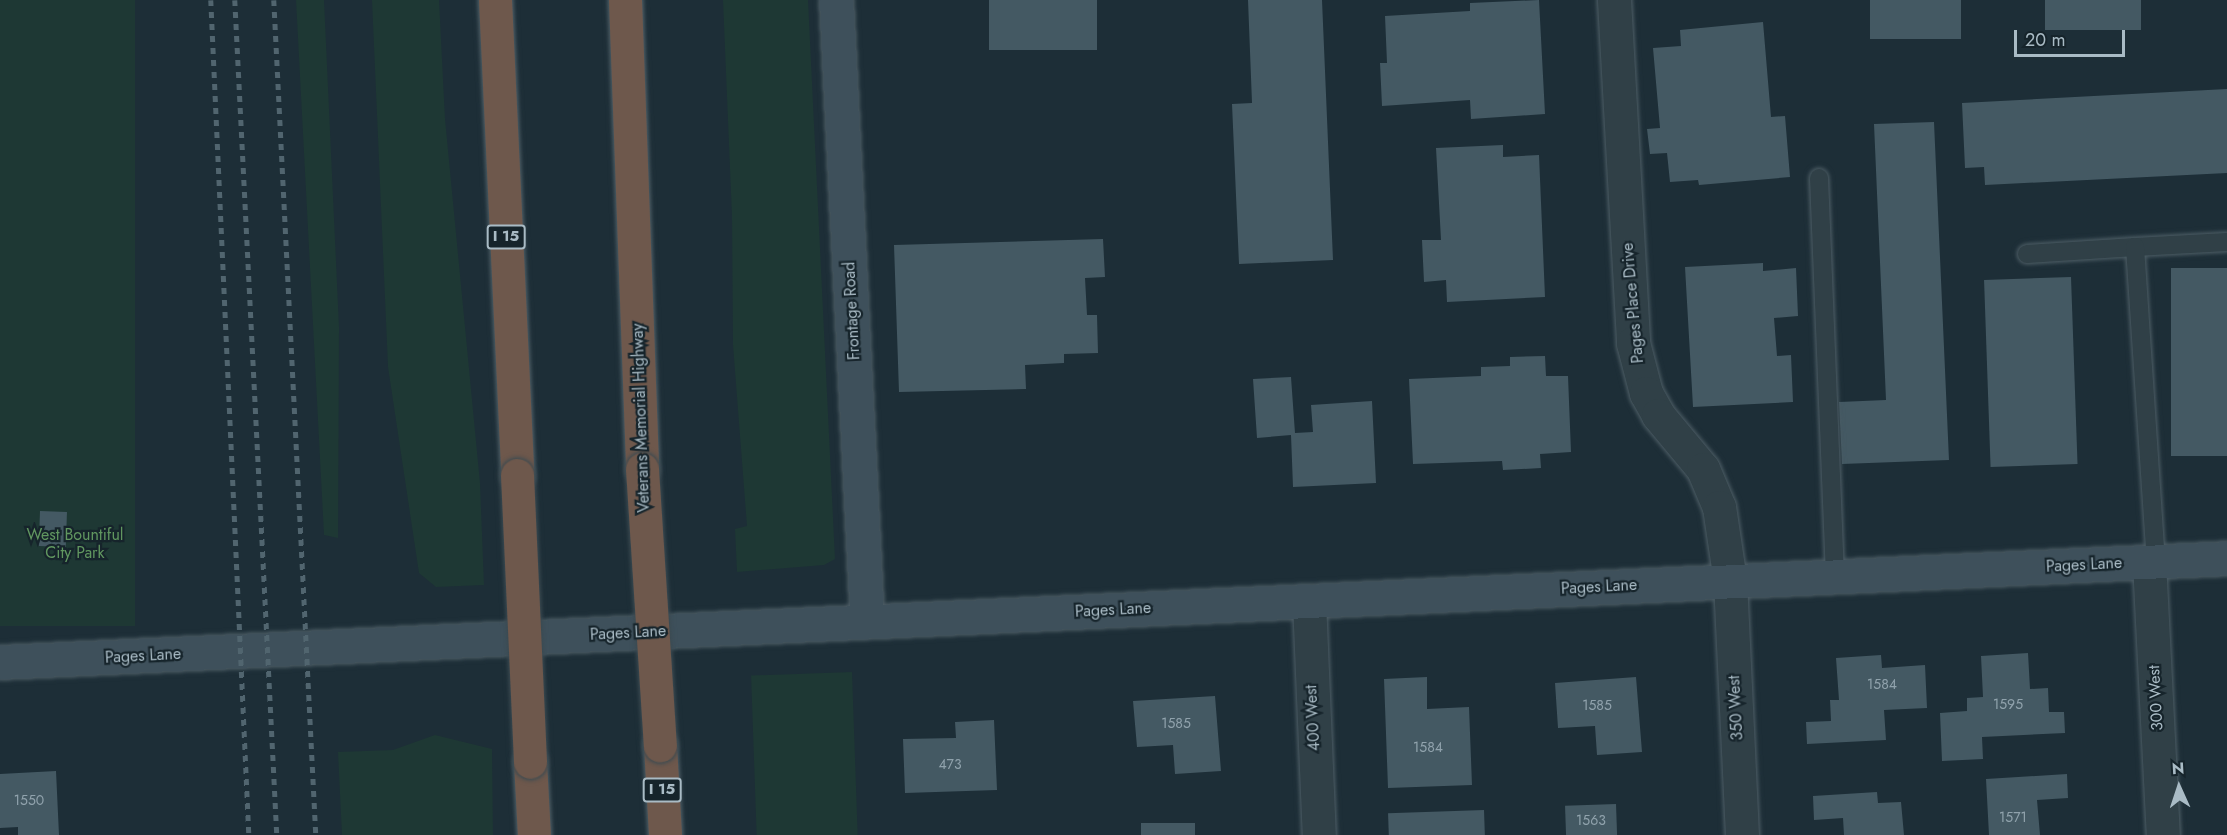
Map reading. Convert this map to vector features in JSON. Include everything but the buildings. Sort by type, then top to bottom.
[{"type":"highway","name":"I 15","points":[[495,0],[534,835]]},
{"type":"highway","name":"Veterans Memorial Highway","points":[[625,0],[642,469],[664,835]]},
{"type":"street","name":"Frontage Road","points":[[836,0],[867,621]]},
{"type":"street","name":"Pages Place Drive","points":[[1614,0],[1637,368],[1658,415],[1713,488],[1730,581]]},
{"type":"street","name":"Pages Lane","points":[[0,662],[2227,558]]},
{"type":"street","name":"300 West","points":[[2153,561],[2163,835]]},
{"type":"street","name":"350 West","points":[[1730,581],[1742,835]]},
{"type":"street","name":"400 West","points":[[1309,601],[1319,835]]},
{"type":"lane","points":[[1819,178],[1835,576]]},
{"type":"lane","points":[[2027,254],[2227,242]]},
{"type":"lane","points":[[2135,247],[2153,561]]},
{"type":"green space","name":"West Bountiful City Park","points":[[0,0],[135,0],[135,626],[0,626]]},
{"type":"green space","points":[[296,0],[324,0],[339,327],[338,538],[324,535]]},
{"type":"green space","points":[[372,0],[439,0],[445,119],[480,483],[484,585],[436,587],[419,573],[388,367]]},
{"type":"green space","points":[[723,0],[808,0],[835,559],[824,565],[737,572],[735,529],[747,526],[733,345],[732,216]]},
{"type":"green space","points":[[852,672],[858,835],[757,835],[751,676]]},
{"type":"green space","points":[[435,735],[492,749],[493,835],[342,835],[338,752],[393,750]]},
{"type":"railway","points":[[211,0],[249,835]]},
{"type":"railway","points":[[235,0],[277,835]]},
{"type":"railway","points":[[274,0],[316,835]]}]
